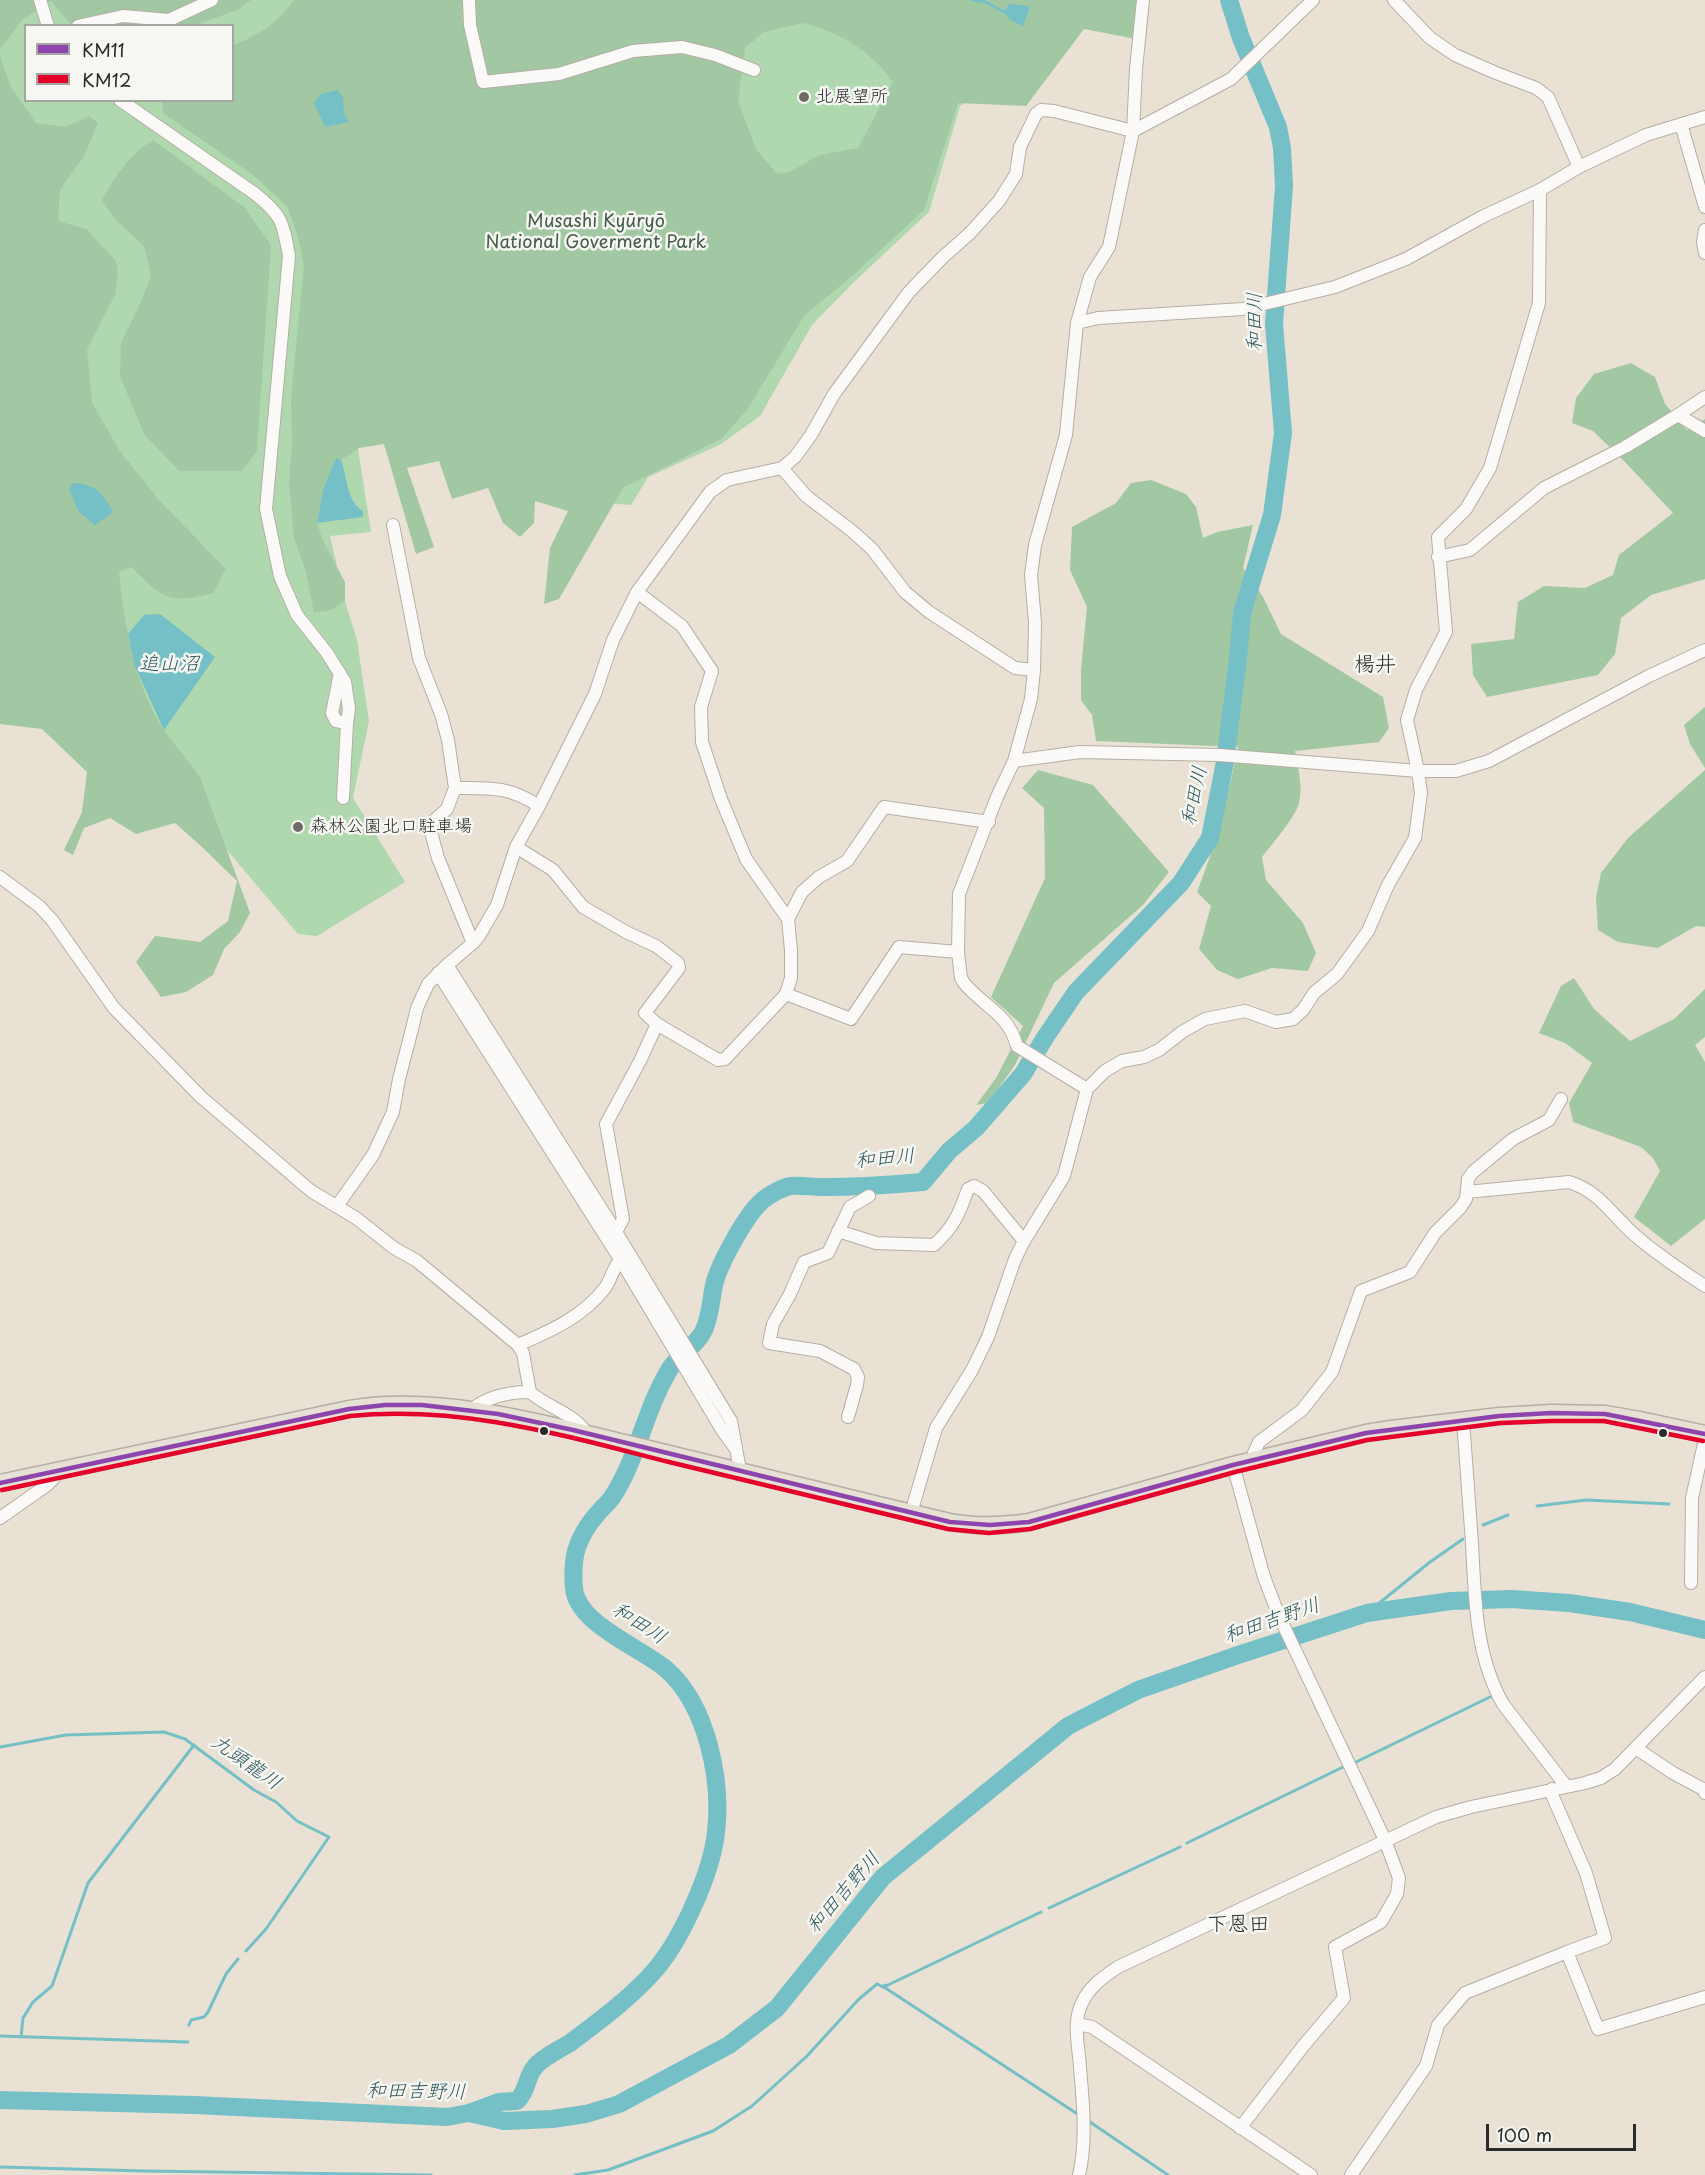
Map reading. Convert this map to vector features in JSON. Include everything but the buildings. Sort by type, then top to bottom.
[{"type":"highway","points":[[0,1483],[263,1426],[378,1404],[439,1406],[586,1433],[969,1526],[1002,1526],[1029,1522],[1233,1466],[1366,1433],[1463,1420],[1551,1413],[1605,1414],[1640,1420],[1705,1437]]},
{"type":"street","points":[[40,0],[47,24]]},
{"type":"street","points":[[87,24],[123,16],[169,20],[212,0]]},
{"type":"street","points":[[469,0],[470,25],[483,82],[559,74],[633,51],[682,47],[715,55],[754,70]]},
{"type":"street","points":[[1087,1089],[1017,1046],[1012,1030],[1006,1021],[964,983],[961,978],[957,952],[959,894],[997,797],[1014,761],[1025,725],[1034,670],[1035,623],[1031,575],[1035,545],[1066,435],[1077,323],[1090,277],[1108,247],[1133,131],[1143,0]]},
{"type":"street","points":[[337,1206],[373,1155],[393,1112],[417,1008],[429,984],[442,969],[473,944],[497,905],[516,847],[595,694],[613,640],[637,592],[710,492],[726,480],[782,468],[795,457],[811,435],[834,394],[909,292],[970,233],[999,201],[1016,174],[1020,147],[1035,114],[1041,110],[1054,111],[1133,131],[1231,79],[1313,0]]},
{"type":"street","points":[[1394,0],[1430,38],[1455,55],[1536,88],[1548,97],[1579,167]]},
{"type":"street","points":[[123,102],[254,193],[273,208],[284,228],[289,256],[266,509],[280,576],[300,620],[327,653],[340,673],[348,693],[343,798]]},
{"type":"street","points":[[1077,323],[1098,318],[1244,309],[1335,288],[1407,259],[1482,217],[1646,135],[1705,117]]},
{"type":"street","points":[[1681,124],[1705,207]]},
{"type":"street","points":[[911,1513],[936,1428],[972,1370],[988,1337],[1015,1258],[1064,1176],[1087,1089],[1105,1071],[1122,1061],[1144,1057],[1159,1050],[1182,1032],[1205,1019],[1245,1011],[1276,1022],[1293,1019],[1303,1010],[1314,993],[1337,974],[1368,931],[1388,885],[1415,838],[1421,793],[1407,720],[1416,690],[1446,632],[1437,537],[1466,508],[1490,468],[1539,303],[1540,190]]},
{"type":"street","points":[[1705,230],[1703,242],[1705,253]]},
{"type":"street","points":[[1438,557],[1470,550],[1544,488],[1625,447],[1705,397]]},
{"type":"street","points":[[1678,415],[1705,431]]},
{"type":"street","points":[[782,468],[806,496],[872,549],[905,592],[929,612],[1015,668],[1034,670]]},
{"type":"street","points":[[393,525],[419,658],[441,714],[448,740],[455,788],[447,809],[429,825],[438,858],[473,944]]},
{"type":"street","points":[[637,592],[682,626],[712,671],[701,707],[702,742],[721,799],[746,859],[788,919]]},
{"type":"street","points":[[1014,761],[1080,752],[1219,754],[1418,771],[1456,771],[1489,761],[1649,676],[1705,650]]},
{"type":"street","points":[[455,788],[494,788],[521,794],[539,806]]},
{"type":"street","points":[[516,847],[553,870],[584,907],[626,932],[656,946],[678,963],[679,968],[645,1013],[657,1024],[718,1060],[725,1059],[786,994],[791,978],[788,919],[802,892],[819,877],[847,861],[884,807],[989,822]]},
{"type":"street","points":[[0,877],[39,906],[52,920],[114,1008],[174,1071],[311,1191],[356,1218],[394,1248],[417,1261],[518,1345],[523,1353],[530,1392],[540,1401],[580,1423],[586,1433]]},
{"type":"street","points":[[786,994],[851,1018],[899,947],[957,952]]},
{"type":"street","points":[[442,969],[616,1232],[624,1257],[605,1288],[580,1312],[560,1327],[518,1345]]},
{"type":"street","points":[[442,969],[624,1257],[731,1421],[740,1470]]},
{"type":"street","points":[[616,1232],[623,1219],[606,1124],[657,1024]]},
{"type":"street","points":[[1255,1461],[1254,1453],[1259,1442],[1302,1410],[1332,1372],[1361,1291],[1410,1272],[1435,1233],[1460,1208],[1467,1192],[1468,1179],[1473,1172],[1513,1139],[1549,1120],[1561,1099]]},
{"type":"street","points":[[1467,1192],[1569,1182],[1583,1186],[1604,1201],[1623,1225],[1638,1238],[1705,1286]]},
{"type":"street","points":[[838,1231],[876,1243],[934,1245],[948,1232],[958,1218],[968,1189],[974,1186],[983,1191],[1024,1241]]},
{"type":"street","points":[[848,1418],[858,1377],[854,1369],[820,1351],[769,1343],[773,1324],[804,1262],[828,1253],[850,1207],[869,1196]]},
{"type":"street","points":[[470,1411],[481,1402],[519,1392],[530,1392]]},
{"type":"street","points":[[1463,1420],[1474,1578],[1485,1664],[1495,1690],[1510,1715],[1566,1786]]},
{"type":"street","points":[[1691,1583],[1692,1498],[1705,1437]]},
{"type":"street","points":[[1233,1466],[1264,1576],[1280,1619],[1385,1840],[1399,1878],[1397,1894],[1381,1922],[1335,1947],[1344,1998],[1304,2045],[1240,2128]]},
{"type":"street","points":[[0,1518],[47,1485],[54,1478],[56,1471]]},
{"type":"street","points":[[1079,2175],[1083,2121],[1077,2024],[1082,2004],[1092,1988],[1118,1967],[1447,1812],[1566,1786],[1585,1784],[1600,1778],[1615,1769],[1636,1749],[1705,1677]]},
{"type":"street","points":[[1636,1749],[1672,1773],[1704,1790]]},
{"type":"street","points":[[1351,2175],[1426,2066],[1438,2025],[1465,1993],[1605,1938],[1586,1873],[1552,1790]]},
{"type":"street","points":[[1567,1952],[1598,2029],[1705,1997]]},
{"type":"street","points":[[1077,2024],[1092,2027],[1311,2175]]},
{"type":"green space","name":"Musashi Kyūryō National Goverment Park","points":[[0,0],[1126,0],[1042,8],[1008,77],[960,106],[929,212],[812,325],[760,416],[721,444],[648,477],[631,505],[563,500],[475,432],[357,442],[371,532],[330,536],[346,605],[357,640],[369,721],[353,798],[405,882],[317,936],[298,934],[187,803],[65,712],[0,716]]},
{"type":"green space","points":[[0,0],[251,0],[237,10],[198,24],[70,24],[51,1],[22,20],[0,50]]},
{"type":"green space","points":[[294,0],[1138,0],[1136,39],[1084,29],[1026,106],[958,103],[924,210],[804,316],[747,410],[721,439],[623,488],[559,599],[544,604],[550,548],[568,511],[535,501],[534,523],[520,537],[503,523],[488,488],[452,499],[439,461],[407,468],[434,547],[416,554],[384,444],[359,448],[341,460],[336,459],[323,490],[317,523],[323,541],[345,582],[345,601],[331,610],[314,613],[305,569],[294,538],[289,483],[292,444],[291,398],[304,266],[298,237],[287,206],[253,175],[163,113],[162,102],[234,102],[234,45],[259,33],[274,22]],"holes":[[[803,23],[830,32],[865,52],[893,82],[858,148],[819,155],[792,171],[777,174],[756,149],[738,101],[745,48],[764,32]]]},
{"type":"green space","points":[[0,56],[11,87],[36,123],[65,127],[89,116],[98,123],[84,156],[60,190],[58,221],[86,229],[116,261],[118,276],[115,295],[87,349],[92,402],[119,450],[159,500],[226,569],[213,593],[186,598],[167,596],[159,592],[131,567],[119,572],[132,654],[145,694],[164,730],[200,777],[250,913],[240,932],[224,949],[213,975],[186,992],[161,997],[136,962],[155,936],[200,942],[228,921],[237,881],[175,823],[136,834],[110,818],[84,828],[73,855],[64,850],[82,812],[87,772],[42,729],[0,724]]},
{"type":"green space","points":[[153,140],[244,207],[271,245],[257,451],[242,471],[179,471],[144,434],[120,376],[121,343],[151,276],[144,246],[115,219],[102,200],[123,167]]},
{"type":"green space","points":[[1631,363],[1655,377],[1665,404],[1687,430],[1705,419],[1705,579],[1651,595],[1621,618],[1615,654],[1598,675],[1487,697],[1473,675],[1471,644],[1514,639],[1518,602],[1544,586],[1585,588],[1613,575],[1619,555],[1673,513],[1593,431],[1572,423],[1576,398],[1594,374]]},
{"type":"green space","points":[[1151,480],[1186,494],[1196,507],[1203,538],[1217,532],[1253,525],[1243,568],[1263,597],[1281,634],[1383,697],[1389,728],[1379,742],[1295,751],[1299,770],[1299,803],[1288,823],[1262,857],[1266,880],[1303,923],[1316,953],[1308,971],[1272,968],[1238,979],[1217,970],[1199,949],[1211,906],[1197,892],[1221,820],[1238,747],[1096,741],[1092,715],[1081,700],[1081,670],[1087,607],[1070,570],[1072,527],[1116,503],[1131,483]]},
{"type":"green space","points":[[1705,707],[1705,768],[1690,744],[1684,725]]},
{"type":"green space","points":[[1038,770],[1093,785],[1169,872],[1143,905],[1054,983],[1015,1065],[988,1103],[976,1105],[996,1078],[1023,1026],[991,997],[1045,878],[1044,808],[1022,788]]},
{"type":"green space","points":[[1705,770],[1705,927],[1696,926],[1658,948],[1618,942],[1598,930],[1596,897],[1601,873],[1628,838]]},
{"type":"green space","points":[[1574,978],[1594,1009],[1630,1041],[1674,1019],[1705,989],[1705,1037],[1695,1045],[1705,1062],[1705,1219],[1671,1246],[1634,1217],[1660,1171],[1653,1158],[1641,1147],[1573,1122],[1569,1103],[1592,1063],[1565,1043],[1539,1033],[1561,986]]},
{"type":"water","points":[[1009,4],[1030,6],[1023,26],[1010,20],[1004,12]]},
{"type":"water","points":[[337,90],[343,97],[344,113],[349,122],[325,127],[314,103],[321,94]]},
{"type":"water","points":[[336,458],[341,460],[348,488],[354,502],[363,511],[363,517],[317,523],[323,490]]},
{"type":"water","points":[[73,483],[87,485],[98,491],[113,512],[95,525],[79,512],[69,489]]},
{"type":"water","name":"追山沼","points":[[160,614],[215,657],[164,730],[135,666],[128,634],[144,615]]},
{"type":"waterway","points":[[973,0],[986,2],[1004,12]]},
{"type":"waterway","name":"和田川","points":[[469,2113],[499,2102],[517,2101],[523,2093],[531,2072],[537,2065],[604,2017],[647,1979],[676,1940],[709,1866],[716,1832],[716,1789],[709,1744],[701,1722],[692,1702],[666,1669],[612,1634],[586,1613],[578,1601],[574,1588],[574,1560],[585,1530],[611,1499],[620,1484],[654,1399],[671,1367],[698,1340],[704,1330],[715,1281],[735,1238],[763,1200],[788,1187],[923,1182],[949,1151],[976,1128],[1023,1074],[1076,992],[1181,883],[1210,838],[1225,762],[1242,613],[1272,515],[1283,433],[1274,324],[1284,186],[1282,148],[1278,127],[1241,38],[1229,0]]},
{"type":"waterway","points":[[1537,1506],[1586,1500],[1669,1504]]},
{"type":"waterway","points":[[1483,1525],[1508,1515]]},
{"type":"waterway","points":[[1367,1613],[1430,1562],[1463,1539]]},
{"type":"waterway","name":"和田吉野川","points":[[0,2100],[194,2105],[447,2117],[469,2113],[504,2121],[552,2119],[586,2114],[619,2104],[729,2045],[777,2008],[883,1877],[1068,1726],[1138,1690],[1367,1613],[1451,1601],[1511,1599],[1569,1603],[1630,1612],[1705,1630]]},
{"type":"waterway","points":[[1356,1762],[1490,1697]]},
{"type":"waterway","name":"九頭龍川","points":[[0,1747],[66,1735],[164,1732],[185,1739],[254,1790],[276,1802],[297,1821],[329,1837],[266,1929],[246,1951]]},
{"type":"waterway","points":[[21,2037],[23,2018],[33,2002],[52,1986],[88,1883],[194,1745]]},
{"type":"waterway","points":[[1187,1843],[1343,1767]]},
{"type":"waterway","points":[[1049,1908],[1180,1847]]},
{"type":"waterway","points":[[883,1986],[1041,1912]]},
{"type":"waterway","name":"九頭龍川","points":[[189,2025],[191,2020],[204,2017],[208,2012],[226,1974],[238,1959]]},
{"type":"waterway","name":"和田吉野川","points":[[575,2175],[608,2170],[713,2131],[752,2106],[807,2056],[859,1999],[877,1984],[1079,2115]]},
{"type":"waterway","name":"九頭龍川","points":[[0,2036],[188,2042]]},
{"type":"waterway","name":"和田吉野川","points":[[1087,2120],[1168,2175]]},
{"type":"waterway","name":"和田吉野川","points":[[0,2167],[431,2175]]},
{"type":"transit line","name":"KM11","points":[[0,1483],[349,1409],[385,1405],[422,1405],[498,1414],[573,1430],[950,1522],[990,1525],[1029,1522],[1233,1465],[1366,1433],[1499,1416],[1551,1413],[1605,1414],[1705,1434]]},
{"type":"transit line","name":"KM12","points":[[2,1490],[350,1416],[432,1415],[472,1419],[550,1433],[948,1529],[989,1533],[1030,1529],[1235,1472],[1367,1440],[1500,1423],[1604,1421],[1703,1441]]},
{"type":"place","name":"北展望所","points":[[804,97]]},
{"type":"place","name":"森林公園北口駐車場","points":[[298,827]]},
{"type":"district","name":"楊井","points":[[1375,665]]},
{"type":"district","name":"下恩田","points":[[1238,1925]]}]
